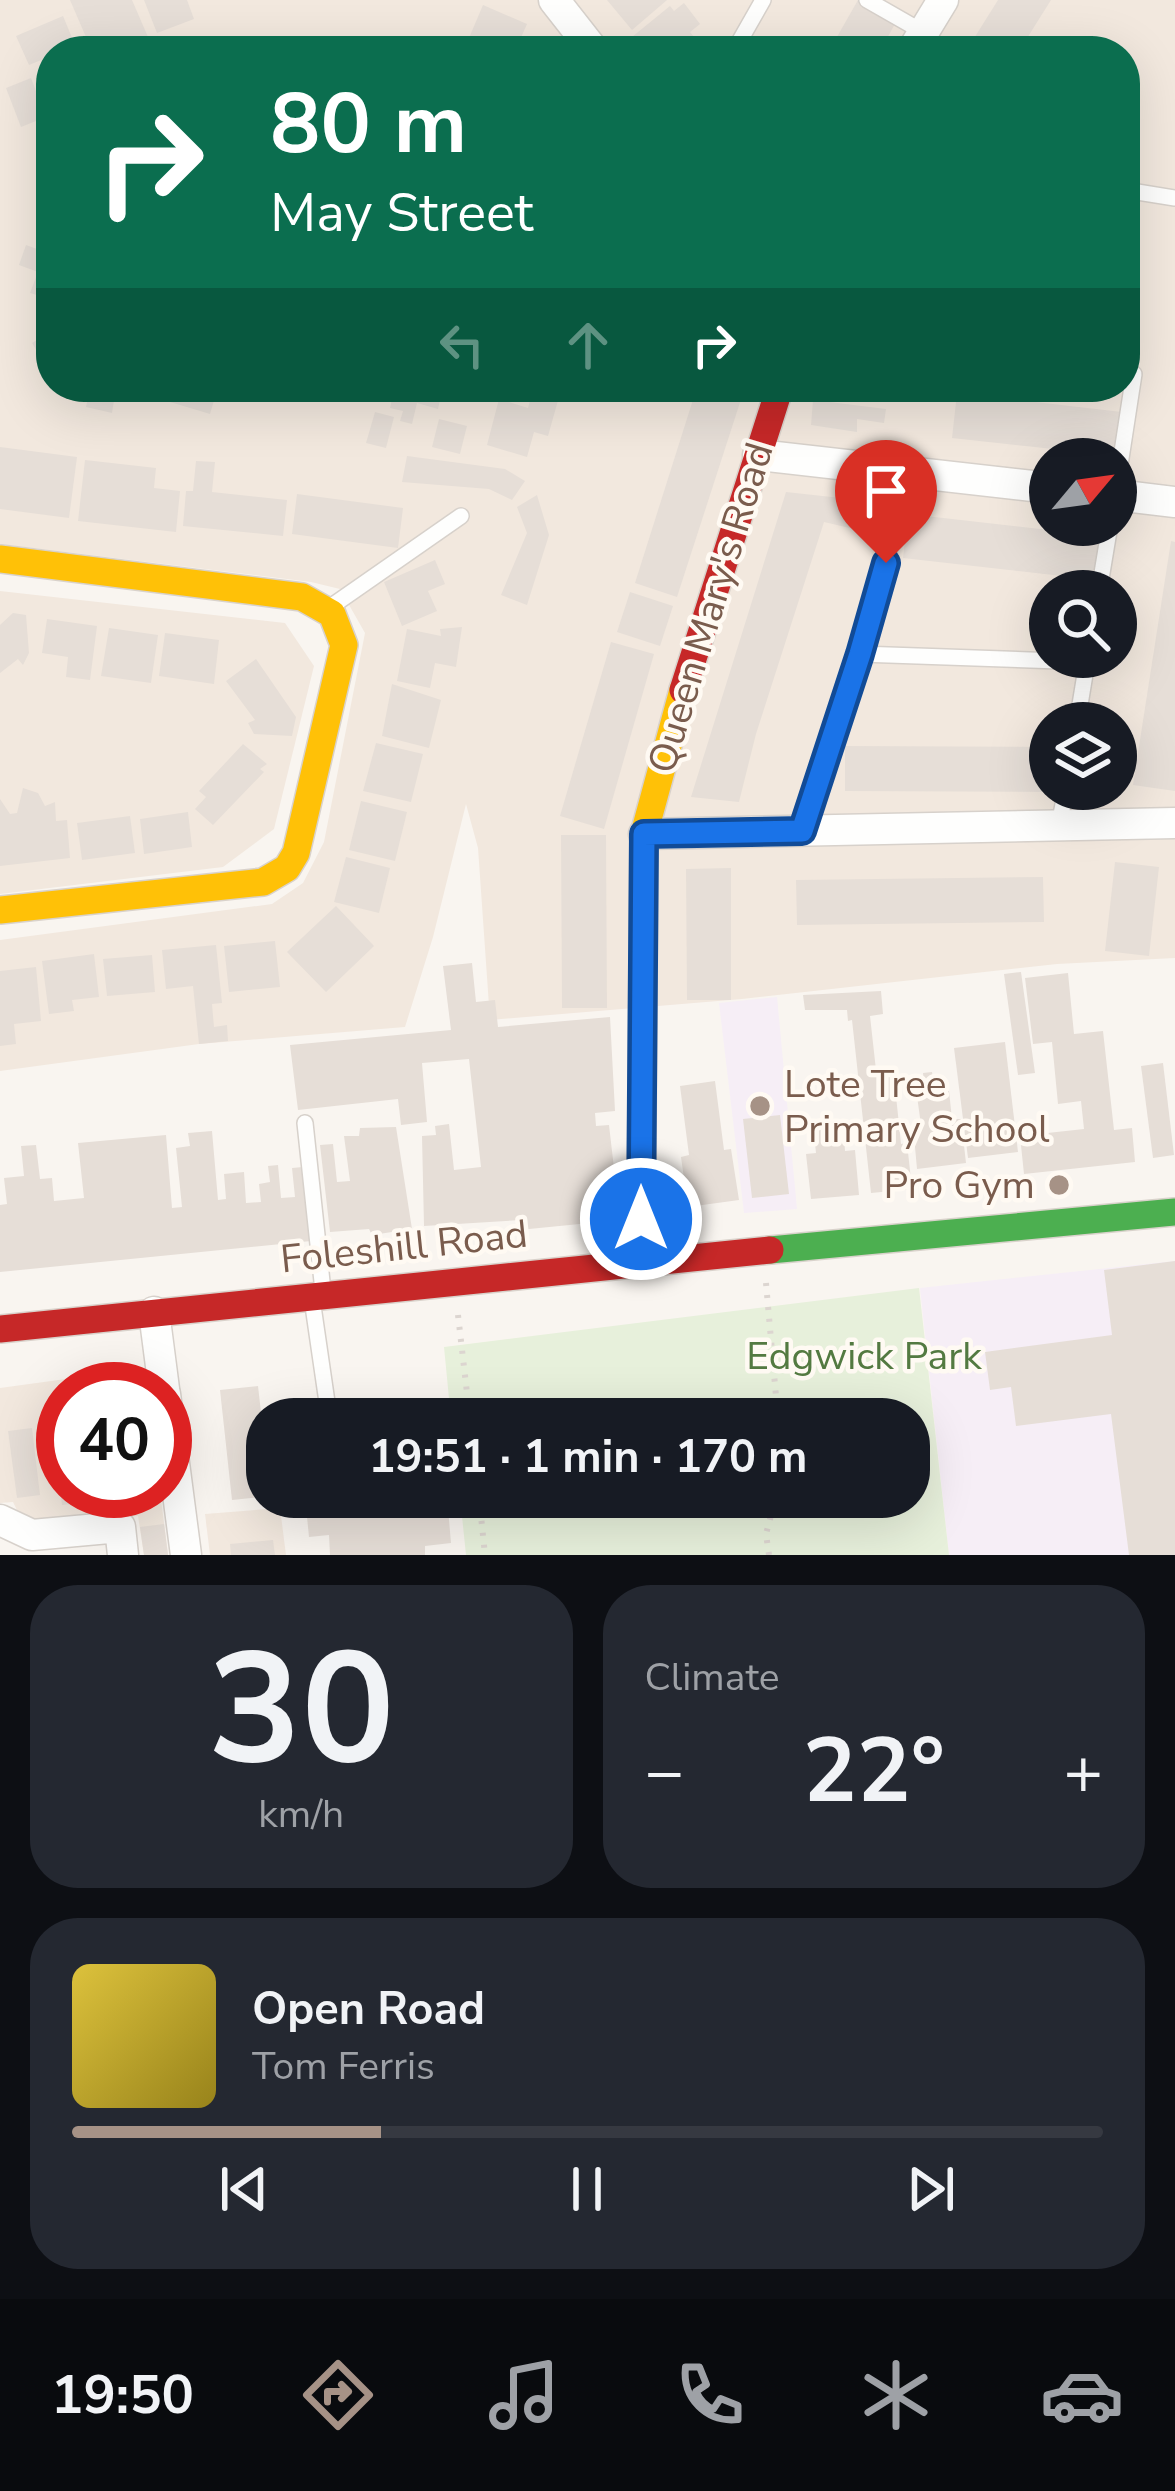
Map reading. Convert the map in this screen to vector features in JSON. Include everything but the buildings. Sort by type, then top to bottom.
[{"type":"street","points":[[554,0],[582,36]]},
{"type":"street","points":[[922,36],[943,0]]},
{"type":"street","name":"Queen Mary's Road","points":[[641,1262],[644,834],[668,736],[775,402]]},
{"type":"street","points":[[758,455],[1029,486]]},
{"type":"street","points":[[1137,496],[1175,502]]},
{"type":"street","points":[[0,559],[302,597],[326,610],[340,629],[342,659],[296,853],[287,868],[262,883],[0,910]]},
{"type":"street","points":[[644,834],[1175,823]]},
{"type":"street","name":"Foleshill Road","points":[[0,1328],[1175,1212]]},
{"type":"street","points":[[154,1312],[161,1362]]},
{"type":"street","points":[[181,1518],[186,1555]]},
{"type":"street","points":[[0,1520],[32,1534],[120,1527],[123,1555]]},
{"type":"lane","points":[[743,36],[763,0]]},
{"type":"lane","points":[[867,0],[911,36]]},
{"type":"lane","points":[[1140,192],[1175,198]]},
{"type":"lane","points":[[1124,438],[1130,402]]},
{"type":"lane","points":[[802,831],[860,654],[911,472]]},
{"type":"lane","points":[[326,610],[460,517]]},
{"type":"lane","points":[[860,654],[1029,658]]},
{"type":"lane","points":[[1060,825],[1062,810]]},
{"type":"lane","points":[[305,1123],[327,1398]]},
{"type":"path","points":[[764,1250],[776,1398]]},
{"type":"path","points":[[454,1281],[468,1398]]},
{"type":"path","points":[[481,1518],[485,1555]]},
{"type":"path","points":[[769,1555],[766,1534],[770,1518]]},
{"type":"shaded area","points":[[0,0],[1175,0],[1175,958],[1057,964],[742,999],[490,1020],[478,848],[466,804],[405,1027],[199,1044],[0,1071],[0,940],[272,904],[303,883],[324,842],[365,633],[340,589],[0,544]]},
{"type":"shaded area","points":[[0,591],[285,623],[314,666],[274,829],[223,867],[0,894]]},
{"type":"shaded area","name":"Lote Tree Primary School","points":[[777,997],[797,1209],[744,1213],[719,1003]]},
{"type":"shaded area","points":[[1175,1261],[1175,1555],[949,1555],[920,1288]]},
{"type":"shaded area","points":[[36,1383],[36,1518],[112,1518],[34,1524],[20,1516],[13,1502],[0,1503],[0,1388]]},
{"type":"shaded area","points":[[246,1511],[246,1518],[281,1518],[286,1555],[210,1555],[205,1514]]},
{"type":"shaded area","points":[[138,1518],[163,1518],[168,1555],[144,1555]]},
{"type":"green space","name":"Edgwick Park","points":[[919,1288],[949,1555],[466,1555],[462,1518],[930,1518],[930,1398],[449,1398],[444,1347]]},
{"type":"traffic: fast","points":[[770,1250],[1175,1212]]},
{"type":"traffic: slow","points":[[0,559],[302,597],[332,614],[344,645],[296,853],[287,868],[263,882],[0,910]]},
{"type":"traffic: slow","points":[[641,1262],[644,834],[683,690]]},
{"type":"traffic: jam","points":[[683,690],[775,402]]},
{"type":"traffic: jam","points":[[0,1329],[770,1250]]},
{"type":"place","name":"Lote Tree Primary School","points":[[760,1106]]},
{"type":"place","name":"Pro Gym","points":[[1059,1185]]},
{"type":"route","points":[[641,1219],[644,834],[802,831],[886,563]]}]
